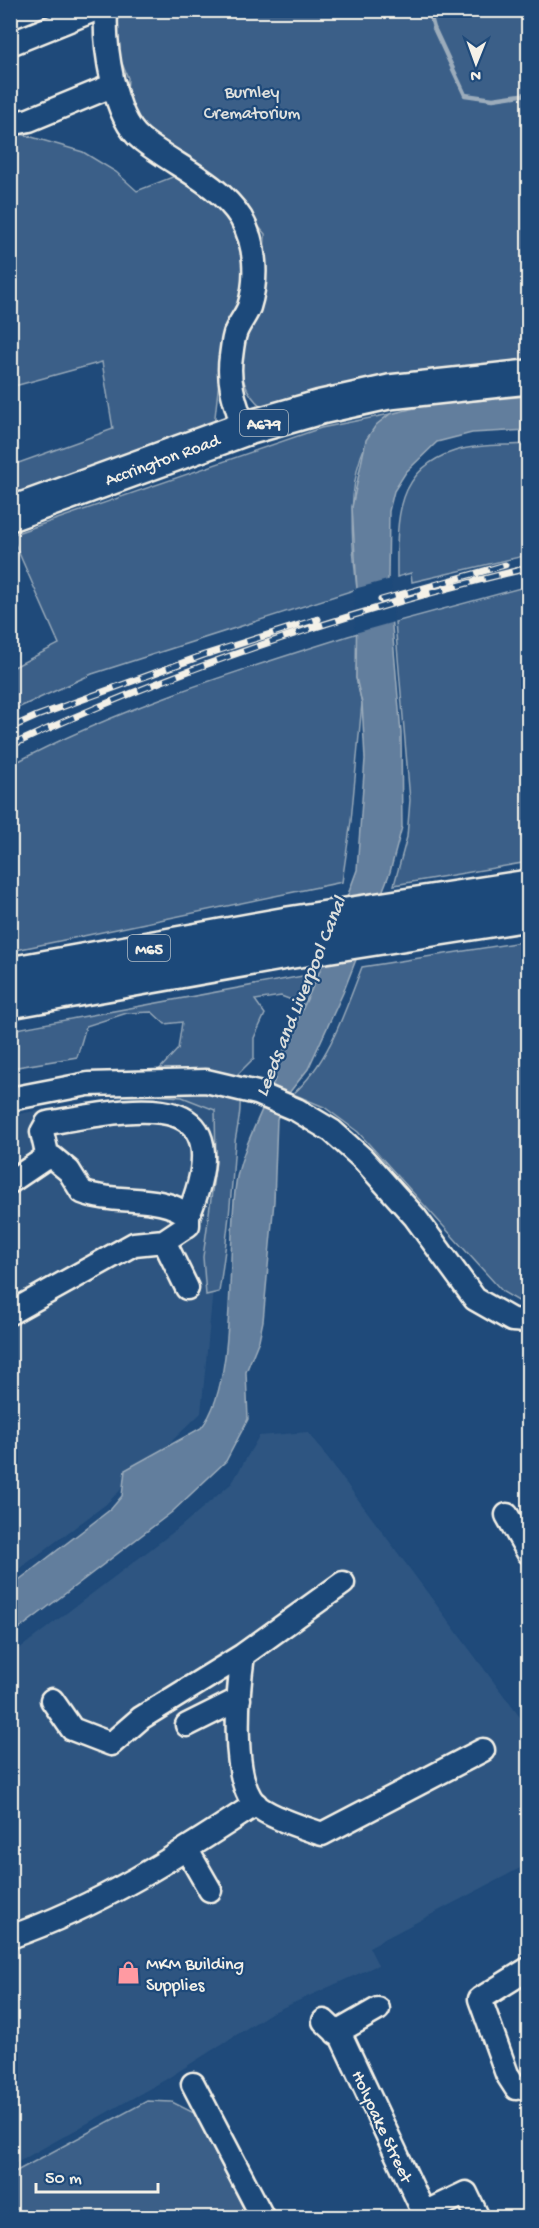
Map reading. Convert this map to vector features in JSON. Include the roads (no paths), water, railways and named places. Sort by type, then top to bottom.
[{"type":"highway","name":"Accrington Road","points":[[10,514],[244,429],[321,407],[389,392],[528,377]]},
{"type":"highway","name":"M65","points":[[10,974],[287,938],[414,918],[528,887]]},
{"type":"highway","name":"M65","points":[[414,918],[528,914]]},
{"type":"highway","name":"M65","points":[[10,1001],[287,938]]},
{"type":"street","points":[[10,44],[94,10]]},
{"type":"street","points":[[106,10],[105,26],[114,85],[124,119],[139,138],[219,195],[240,218],[253,246],[255,275],[249,307],[235,333],[230,360],[231,392],[244,429]]},
{"type":"street","points":[[10,124],[29,120],[114,85]]},
{"type":"street","points":[[10,1099],[88,1084],[206,1081],[257,1093],[297,1110],[332,1131],[363,1159],[415,1216],[475,1299],[520,1321]]},
{"type":"street","points":[[10,1313],[134,1244],[164,1241],[188,1226],[188,1216],[200,1186],[203,1152],[199,1137],[190,1122],[169,1111],[147,1110],[47,1123],[42,1132],[48,1158]]},
{"type":"street","points":[[10,1182],[52,1157],[61,1162],[82,1192],[112,1200],[167,1205],[180,1209],[188,1216]]},
{"type":"street","points":[[164,1241],[187,1288]]},
{"type":"street","points":[[507,1515],[528,1552]]},
{"type":"street","points":[[52,1700],[72,1729],[111,1744],[141,1718],[243,1655],[343,1583]]},
{"type":"street","points":[[243,1655],[238,1699],[238,1740],[244,1785],[256,1804],[322,1834],[483,1750]]},
{"type":"street","points":[[187,1725],[238,1699]]},
{"type":"street","points":[[13,1930],[64,1918],[165,1864],[256,1804]]},
{"type":"street","points":[[187,1850],[210,1890]]},
{"type":"street","points":[[528,1969],[480,1999],[507,2074],[516,2088],[528,2086]]},
{"type":"street","name":"Holyoake Street","points":[[378,2009],[334,2031],[424,2213],[466,2193],[478,2217]]},
{"type":"street","points":[[193,2084],[263,2217]]},
{"type":"waterway","points":[[429,10],[434,28],[465,95],[493,99],[528,94]]},
{"type":"railway","points":[[381,600],[505,565]]},
{"type":"railway","points":[[10,746],[136,692],[265,644],[330,622],[528,568]]},
{"type":"railway","points":[[10,728],[204,655],[318,619]]},
{"type":"place","name":"MKM Building Supplies","points":[[128,1973]]},
{"type":"park label","name":"Burnley Crematorium","points":[[252,101]]},
{"type":"water label","name":"Leeds and Liverpool Canal","points":[[299,996]]}]
